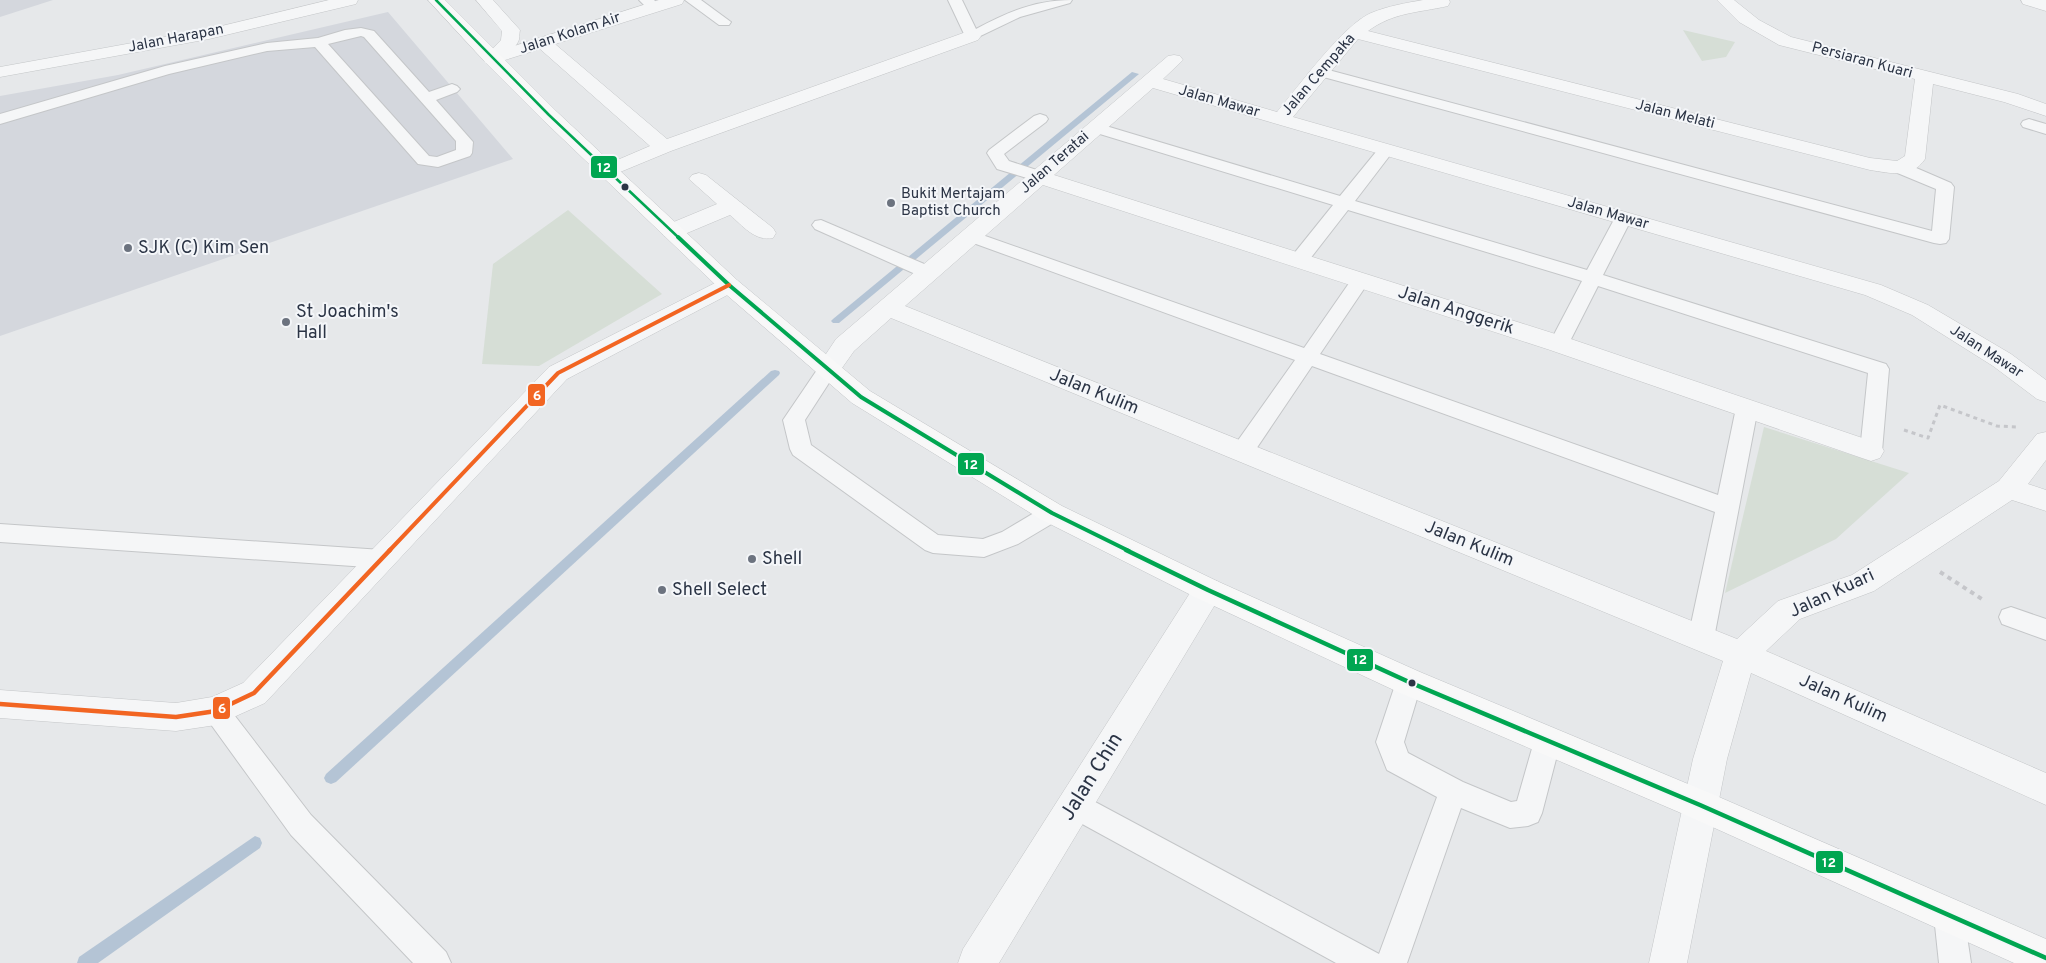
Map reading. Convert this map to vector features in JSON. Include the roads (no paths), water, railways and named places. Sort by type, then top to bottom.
[{"type":"main road","points":[[436,0],[492,59],[729,285],[861,397],[1052,513],[1208,590],[1410,682],[1700,805],[2046,958]]},
{"type":"street","name":"Jalan Harapan","points":[[0,72],[209,34],[350,0]]},
{"type":"street","points":[[484,0],[511,30],[510,41],[492,59]]},
{"type":"street","name":"Jalan Kolam Air","points":[[492,59],[543,43],[650,4],[676,0]]},
{"type":"street","name":"Persiaran Kuari","points":[[1725,0],[1735,12],[1761,29],[1785,41],[2011,98],[2046,110]]},
{"type":"street","points":[[2030,0],[2046,6]]},
{"type":"street","name":"Jalan Cempaka","points":[[1280,120],[1354,33],[1376,17],[1399,9],[1442,2]]},
{"type":"street","name":"Jalan Melati","points":[[1354,33],[1870,164],[1901,168]]},
{"type":"street","points":[[608,170],[664,147],[972,36]]},
{"type":"street","points":[[543,43],[664,147]]},
{"type":"street","name":"Jalan Teratai","points":[[828,369],[845,345],[1174,60]]},
{"type":"street","points":[[1901,168],[1915,159],[1924,77]]},
{"type":"street","name":"Jalan Mawar","points":[[1149,81],[1873,290],[1920,310],[2002,360],[2046,393]]},
{"type":"street","name":"Jalan Anggerik","points":[[1040,177],[1558,344],[1871,451]]},
{"type":"street","points":[[698,179],[765,233]]},
{"type":"street","points":[[672,231],[732,206]]},
{"type":"street","points":[[0,704],[176,717],[216,712],[254,693],[558,373],[729,285]]},
{"type":"street","name":"Jalan Kulim","points":[[889,308],[1741,654],[2046,789]]},
{"type":"street","name":"Jalan Kuari","points":[[1741,654],[1789,610],[1863,583],[2009,488],[2045,442]]},
{"type":"street","points":[[2009,488],[2046,501]]},
{"type":"street","name":"Jalan Chin","points":[[977,963],[1208,590]]},
{"type":"street","points":[[1668,963],[1710,759],[1741,654]]},
{"type":"lane","points":[[692,0],[724,22]]},
{"type":"lane","points":[[956,0],[972,36],[1015,14],[1065,0]]},
{"type":"lane","points":[[209,34],[220,49],[221,57]]},
{"type":"lane","points":[[0,118],[165,70],[221,57],[267,47],[319,42],[345,34],[369,34],[465,142],[465,150],[460,154],[438,162],[424,160],[319,42]]},
{"type":"lane","points":[[1321,72],[1940,239],[1945,187],[1901,168]]},
{"type":"lane","points":[[427,98],[452,89]]},
{"type":"lane","points":[[1040,119],[995,153],[1003,165],[1040,177]]},
{"type":"lane","points":[[2029,124],[2046,128]]},
{"type":"lane","points":[[1096,128],[1592,278],[1879,369],[1871,451]]},
{"type":"lane","points":[[1299,260],[1386,150]]},
{"type":"lane","points":[[1558,344],[1623,218]]},
{"type":"lane","points":[[821,225],[929,273]]},
{"type":"lane","points":[[971,236],[1727,507]]},
{"type":"lane","points":[[1242,452],[1361,280]]},
{"type":"lane","points":[[828,369],[794,420],[801,448],[933,544],[984,548],[1010,538],[1052,513]]},
{"type":"lane","points":[[1700,638],[1747,408]]},
{"type":"lane","points":[[0,533],[382,559]]},
{"type":"lane","points":[[2012,617],[2046,630]]},
{"type":"lane","points":[[1410,682],[1390,742],[1397,762],[1453,791],[1510,815],[1528,813],[1547,740]]},
{"type":"lane","points":[[216,712],[301,825],[435,963]]},
{"type":"lane","points":[[1391,963],[1453,791]]},
{"type":"lane","points":[[1074,805],[1368,963]]},
{"type":"lane","points":[[1949,916],[1955,963]]},
{"type":"waterway","points":[[836,321],[1135,74]]},
{"type":"waterway","points":[[331,778],[775,373]]},
{"type":"waterway","points":[[85,963],[255,843]]},
{"type":"place","name":"Bukit Mertajam Baptist Church","points":[[891,203]]},
{"type":"place","name":"SJK (C) Kim Sen","points":[[128,248]]},
{"type":"place","name":"St Joachim's Hall","points":[[286,322]]},
{"type":"place","name":"Shell","points":[[752,559]]},
{"type":"place","name":"Shell Select","points":[[662,590]]}]
